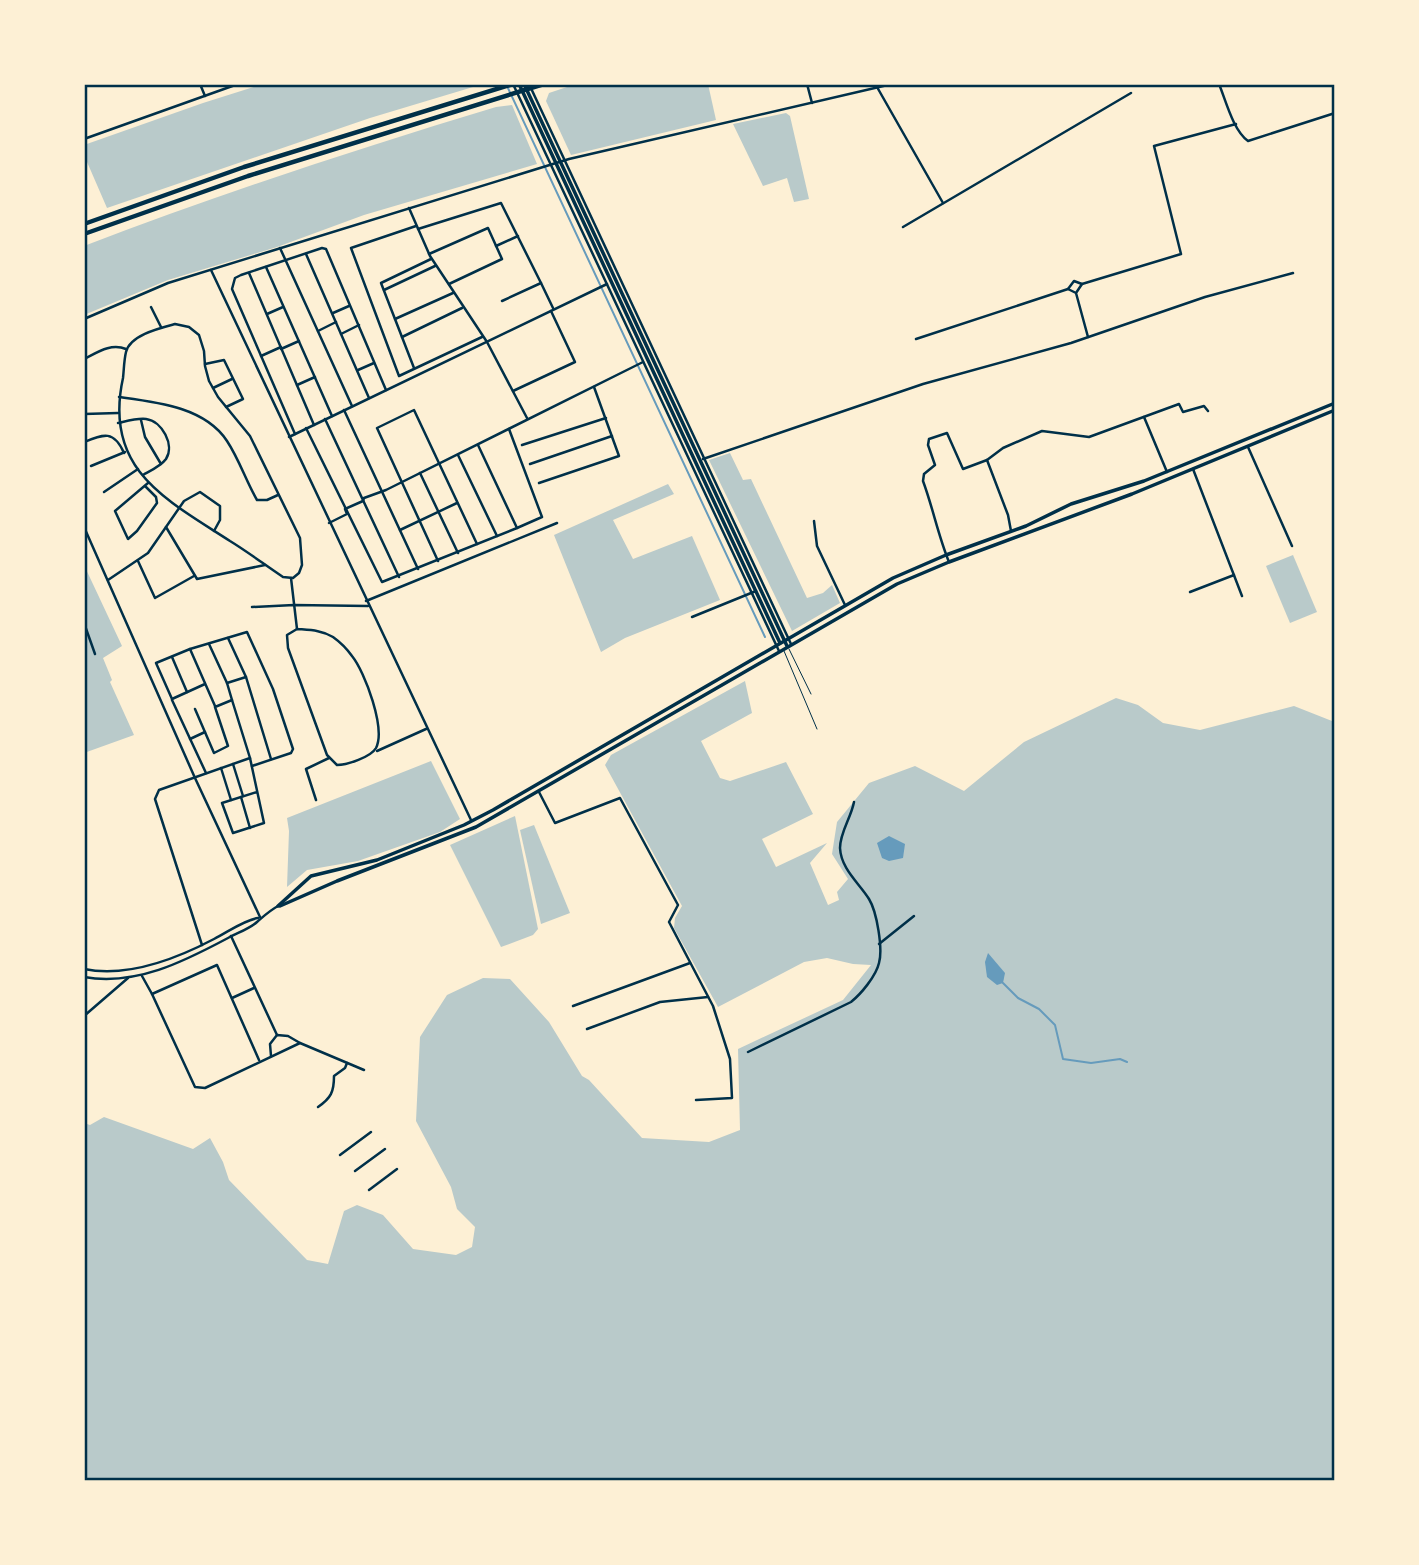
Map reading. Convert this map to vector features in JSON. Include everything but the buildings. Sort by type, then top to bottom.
[{"type":"highway","points":[[84,224],[256,163],[513,84]]},
{"type":"highway","points":[[84,234],[248,176],[544,84]]},
{"type":"main road","points":[[524,84],[754,592],[785,647]]},
{"type":"main road","points":[[558,162],[702,459],[782,642]]},
{"type":"main road","points":[[278,906],[311,876],[377,860],[471,821],[893,578],[1048,517],[1071,504],[1167,472],[1335,403]]},
{"type":"main road","points":[[278,906],[456,836],[539,792],[897,584],[1193,469],[1335,410]]},
{"type":"street","points":[[200,84],[205,96]]},
{"type":"street","points":[[84,139],[238,84]]},
{"type":"street","points":[[513,84],[558,162],[607,284],[754,592],[692,617]]},
{"type":"street","points":[[807,84],[812,103]]},
{"type":"street","points":[[84,319],[158,287],[558,162],[892,84]]},
{"type":"street","points":[[1219,84],[1236,124],[1244,139],[1248,141],[1335,114]]},
{"type":"street","points":[[877,88],[943,203]]},
{"type":"street","points":[[903,227],[1131,93]]},
{"type":"street","points":[[916,339],[1068,289],[1074,281],[1082,284],[1181,254],[1154,146],[1236,124]]},
{"type":"street","points":[[482,337],[399,376],[351,248],[501,203],[541,283],[575,362],[513,391]]},
{"type":"street","points":[[410,208],[430,256],[482,337],[488,342],[527,420]]},
{"type":"street","points":[[414,369],[381,283],[488,228],[502,259],[449,284]]},
{"type":"street","points":[[496,246],[518,236]]},
{"type":"street","points":[[280,248],[352,406]]},
{"type":"street","points":[[295,434],[232,289],[235,278],[322,248],[326,249],[386,390]]},
{"type":"street","points":[[305,254],[369,398]]},
{"type":"street","points":[[384,290],[436,265]]},
{"type":"street","points":[[266,267],[332,416]]},
{"type":"street","points":[[211,270],[471,821]]},
{"type":"street","points":[[248,272],[314,425]]},
{"type":"street","points":[[702,459],[923,384],[1088,337],[1205,297],[1293,273]]},
{"type":"street","points":[[502,302],[541,283]]},
{"type":"street","points":[[289,437],[607,284]]},
{"type":"street","points":[[1076,293],[1082,284]]},
{"type":"street","points":[[1068,289],[1076,293],[1088,337]]},
{"type":"street","points":[[396,319],[454,292]]},
{"type":"street","points":[[332,314],[349,306]]},
{"type":"street","points":[[151,307],[160,327]]},
{"type":"street","points":[[267,314],[283,307]]},
{"type":"street","points":[[402,337],[464,307]]},
{"type":"street","points":[[318,331],[335,322]]},
{"type":"street","points":[[126,452],[118,423],[126,349],[139,337],[160,327],[175,324],[189,327],[199,335],[213,388],[250,436],[300,538],[302,565],[299,573],[291,578],[283,577],[179,509],[147,484]]},
{"type":"street","points":[[341,334],[359,325]]},
{"type":"street","points":[[261,356],[299,341]]},
{"type":"street","points":[[84,359],[110,347],[126,349]]},
{"type":"street","points":[[205,364],[224,360],[243,399],[226,407]]},
{"type":"street","points":[[347,514],[345,509],[363,501],[363,498],[386,490],[643,362]]},
{"type":"street","points":[[357,371],[374,363]]},
{"type":"street","points":[[297,385],[315,377]]},
{"type":"street","points":[[213,388],[233,379]]},
{"type":"street","points":[[539,483],[619,456],[594,387]]},
{"type":"street","points":[[119,397],[180,408],[205,420],[227,440],[257,500],[267,500],[278,495]]},
{"type":"street","points":[[949,562],[923,481],[924,474],[935,465],[928,445],[929,439],[947,432],[963,469],[987,460],[1003,448],[1042,431],[1088,437],[1179,404],[1183,412],[1204,406],[1208,411]]},
{"type":"street","points":[[344,410],[418,569]]},
{"type":"street","points":[[438,561],[377,428],[414,410],[477,545]]},
{"type":"street","points":[[84,414],[118,413]]},
{"type":"street","points":[[1144,416],[1167,472]]},
{"type":"street","points":[[523,445],[606,418]]},
{"type":"street","points":[[118,423],[141,419],[159,424],[166,436],[169,452],[165,460],[143,475]]},
{"type":"street","points":[[141,419],[145,437],[161,464]]},
{"type":"street","points":[[326,419],[398,577]]},
{"type":"street","points":[[306,428],[379,580],[386,583],[542,517],[509,429]]},
{"type":"street","points":[[84,442],[112,436],[143,475],[156,497],[157,503],[128,539],[115,511],[147,484]]},
{"type":"street","points":[[530,464],[612,436]]},
{"type":"street","points":[[478,445],[517,528]]},
{"type":"street","points":[[1248,447],[1292,546]]},
{"type":"street","points":[[91,466],[126,452]]},
{"type":"street","points":[[458,454],[497,536]]},
{"type":"street","points":[[987,460],[1008,515],[1011,531]]},
{"type":"street","points":[[1193,469],[1242,596]]},
{"type":"street","points":[[104,492],[138,470]]},
{"type":"street","points":[[420,473],[458,553]]},
{"type":"street","points":[[108,580],[148,553],[179,509],[191,496],[200,492],[219,506],[221,513],[214,531]]},
{"type":"street","points":[[400,530],[457,503]]},
{"type":"street","points":[[329,523],[347,514]]},
{"type":"street","points":[[814,521],[817,546],[845,606]]},
{"type":"street","points":[[366,601],[556,523]]},
{"type":"street","points":[[84,527],[260,918]]},
{"type":"street","points":[[166,527],[197,579],[265,565]]},
{"type":"street","points":[[138,561],[155,598],[194,576]]},
{"type":"street","points":[[1190,592],[1234,575]]},
{"type":"street","points":[[291,578],[297,629]]},
{"type":"street","points":[[252,607],[368,606]]},
{"type":"street","points":[[84,624],[95,654]]},
{"type":"street","points":[[370,753],[375,750],[377,744],[377,725],[370,695],[354,657],[344,645],[325,633],[297,629],[287,635],[288,648],[329,758],[337,765],[343,765],[426,729]]},
{"type":"street","points":[[206,773],[156,663],[190,649],[247,632],[273,689],[293,749],[291,753],[252,766]]},
{"type":"street","points":[[228,638],[246,677],[271,759]]},
{"type":"street","points":[[782,642],[785,647]]},
{"type":"street","points":[[209,644],[227,683],[250,758],[264,823],[233,833],[222,803],[257,792]]},
{"type":"street","points":[[190,649],[215,707],[228,746],[214,752],[195,709]]},
{"type":"street","points":[[172,656],[187,692]]},
{"type":"street","points":[[227,683],[246,677]]},
{"type":"street","points":[[172,699],[205,684]]},
{"type":"street","points":[[215,707],[232,700]]},
{"type":"street","points":[[190,739],[205,732]]},
{"type":"street","points":[[202,945],[155,799],[159,790],[250,758]]},
{"type":"street","points":[[316,800],[306,769],[329,758]]},
{"type":"street","points":[[233,764],[250,828]]},
{"type":"street","points":[[221,768],[231,800]]},
{"type":"street","points":[[539,792],[555,822],[620,798],[678,905],[669,922],[708,997],[730,1059],[732,1098],[696,1100]]},
{"type":"street","points":[[748,1052],[858,997],[879,963],[873,907],[848,871],[840,848],[854,802]]},
{"type":"street","points":[[84,977],[103,980],[142,976],[182,961],[231,936],[256,923],[278,906]]},
{"type":"street","points":[[879,944],[914,916]]},
{"type":"street","points":[[84,970],[126,971],[153,964],[202,945],[254,918],[260,918]]},
{"type":"street","points":[[231,936],[277,1035]]},
{"type":"street","points":[[573,1006],[690,963]]},
{"type":"street","points":[[152,994],[217,965],[259,1062]]},
{"type":"street","points":[[142,976],[195,1087],[205,1088],[300,1042]]},
{"type":"street","points":[[84,1016],[128,978]]},
{"type":"street","points":[[232,998],[255,987]]},
{"type":"street","points":[[587,1029],[660,1002],[708,997]]},
{"type":"street","points":[[277,1035],[288,1036],[364,1070]]},
{"type":"street","points":[[271,1056],[270,1044],[277,1035]]},
{"type":"street","points":[[318,1107],[329,1099],[334,1090],[334,1076],[345,1069],[347,1063]]},
{"type":"street","points":[[340,1155],[371,1132]]},
{"type":"street","points":[[355,1171],[385,1149]]},
{"type":"street","points":[[369,1190],[397,1169]]},
{"type":"lane","points":[[785,647],[811,694]]},
{"type":"lane","points":[[785,647],[799,690],[817,729]]},
{"type":"shaded area","points":[[263,84],[483,84],[370,118],[107,208],[84,155],[84,145]]},
{"type":"shaded area","points":[[576,84],[708,84],[716,120],[571,155],[546,101],[549,93]]},
{"type":"shaded area","points":[[512,105],[537,164],[364,215],[277,247],[168,280],[84,315],[84,246],[340,156],[496,107]]},
{"type":"shaded area","points":[[786,113],[790,116],[809,199],[794,202],[787,178],[763,186],[733,124]]},
{"type":"shaded area","points":[[730,453],[743,480],[751,479],[807,598],[823,593],[832,585],[840,603],[792,631],[709,460]]},
{"type":"shaded area","points":[[668,484],[674,494],[613,520],[633,559],[692,536],[720,600],[625,638],[601,652],[554,535]]},
{"type":"shaded area","points":[[1293,555],[1317,612],[1290,623],[1266,566]]},
{"type":"shaded area","points":[[84,565],[122,646],[103,658],[112,680],[110,682],[134,735],[84,753]]},
{"type":"shaded area","points":[[745,681],[752,713],[701,741],[720,778],[730,781],[786,762],[813,814],[762,839],[776,867],[827,843],[810,863],[828,905],[839,900],[837,892],[848,879],[832,854],[837,822],[869,783],[915,766],[964,791],[1024,742],[1116,698],[1138,705],[1163,723],[1200,730],[1294,706],[1332,721],[1335,761],[1335,1481],[84,1481],[84,1123],[90,1125],[104,1117],[193,1149],[210,1138],[229,1180],[307,1260],[328,1264],[344,1211],[357,1205],[383,1215],[413,1249],[456,1255],[472,1247],[475,1227],[457,1209],[451,1187],[416,1121],[420,1037],[447,995],[483,978],[510,979],[549,1022],[582,1076],[589,1080],[642,1138],[709,1142],[740,1130],[738,1049],[843,1000],[871,965],[827,958],[804,962],[718,1007],[674,928],[675,918],[682,906],[605,765],[611,755]]},
{"type":"shaded area","points":[[431,761],[460,819],[440,832],[358,861],[307,870],[287,887],[287,818]]},
{"type":"shaded area","points":[[515,816],[538,929],[533,935],[501,947],[450,845]]},
{"type":"shaded area","points":[[534,825],[570,913],[541,924],[520,830]]},
{"type":"water","points":[[889,836],[905,844],[903,858],[889,861],[882,858],[877,843]]},
{"type":"water","points":[[988,953],[1005,973],[1003,983],[997,985],[987,977],[985,962]]},
{"type":"waterway","points":[[507,86],[765,637]]},
{"type":"waterway","points":[[1003,983],[1018,998],[1039,1009],[1055,1025],[1063,1059],[1091,1063],[1120,1059],[1127,1062]]}]
